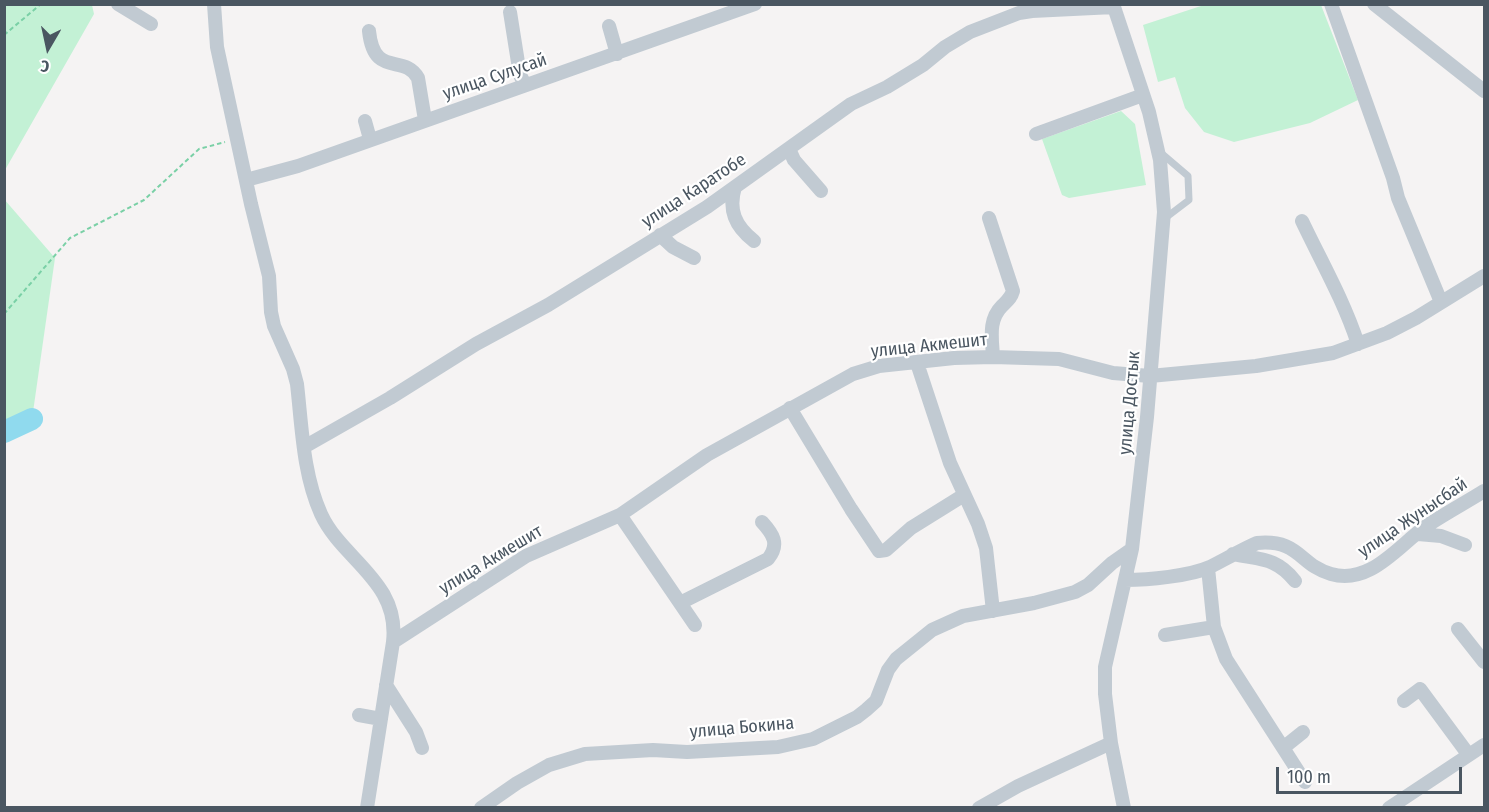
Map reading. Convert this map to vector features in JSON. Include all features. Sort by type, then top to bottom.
[{"type":"street","points":[[118,4],[151,24]]},
{"type":"street","points":[[214,4],[217,47],[236,139],[269,276],[274,326],[293,369],[297,384],[310,485],[322,517],[375,580],[389,607],[392,622],[393,642],[367,807]]},
{"type":"street","name":"улица Сулусай","points":[[246,180],[298,166],[617,54],[736,8],[755,4]]},
{"type":"street","points":[[1331,4],[1393,178],[1398,198],[1441,302]]},
{"type":"street","points":[[1374,4],[1485,91]]},
{"type":"street","name":"улица Достык","points":[[1114,6],[1143,95],[1157,150],[1162,181],[1164,219],[1147,417],[1132,549],[1105,667],[1110,743],[1124,807]]},
{"type":"street","name":"улица Каратобе","points":[[304,447],[390,398],[476,344],[548,305],[707,207],[851,104],[887,87],[970,32],[1019,13],[1114,6]]},
{"type":"street","points":[[510,12],[520,75],[525,85]]},
{"type":"street","points":[[609,26],[617,54]]},
{"type":"street","points":[[369,31],[370,45],[377,57],[415,73],[418,78],[425,120]]},
{"type":"street","points":[[1036,134],[1143,95]]},
{"type":"street","points":[[365,121],[370,139]]},
{"type":"street","points":[[789,149],[795,160],[821,191]]},
{"type":"street","points":[[735,187],[731,205],[733,215],[744,233],[754,242]]},
{"type":"street","points":[[989,218],[1013,291],[1012,297],[1002,306],[993,321],[991,329],[993,357]]},
{"type":"street","points":[[1302,221],[1339,294],[1358,344]]},
{"type":"street","points":[[660,235],[673,247],[694,258]]},
{"type":"street","name":"улица Акмешит","points":[[393,642],[526,556],[620,515],[707,455],[853,374],[879,366],[954,358],[993,357],[1059,359],[1113,373],[1150,376],[1256,366],[1333,353],[1387,333],[1485,276]]},
{"type":"street","points":[[917,363],[942,441],[986,548],[993,611]]},
{"type":"street","points":[[790,408],[850,509],[879,551],[886,550],[911,528],[964,495]]},
{"type":"street","name":"улица Жунысбай","points":[[1125,580],[1168,576],[1208,568],[1257,543],[1288,546],[1320,571],[1353,576],[1380,564],[1418,534],[1485,491]]},
{"type":"street","points":[[620,515],[682,602],[695,625]]},
{"type":"street","points":[[682,602],[768,559],[776,543],[762,522]]},
{"type":"street","points":[[1418,534],[1441,536],[1465,545]]},
{"type":"street","name":"улица Бокина","points":[[481,807],[549,765],[585,754],[778,747],[813,739],[857,717],[876,701],[888,670],[896,659],[932,630],[963,616],[1034,603],[1075,592],[1088,585],[1112,563],[1132,549]]},
{"type":"street","points":[[1233,554],[1267,559],[1288,571],[1295,581]]},
{"type":"street","points":[[1208,568],[1214,627],[1226,659],[1305,782]]},
{"type":"street","points":[[1165,635],[1214,627]]},
{"type":"street","points":[[1458,629],[1485,662]]},
{"type":"street","points":[[386,685],[416,732],[422,748]]},
{"type":"street","points":[[1404,701],[1420,689],[1468,754]]},
{"type":"street","points":[[360,715],[381,719]]},
{"type":"street","points":[[1283,748],[1303,732]]},
{"type":"street","points":[[979,807],[1110,743]]},
{"type":"street","points":[[1389,807],[1485,744]]},
{"type":"lane","points":[[1157,150],[1188,176],[1189,200],[1164,219]]},
{"type":"path","points":[[4,35],[41,4]]},
{"type":"path","points":[[4,314],[70,238],[144,200],[199,149],[236,139]]},
{"type":"green space","points":[[5,4],[92,5],[94,14],[5,170]]},
{"type":"green space","points":[[1204,5],[1321,5],[1358,100],[1310,123],[1234,142],[1204,132],[1185,108],[1175,77],[1158,82],[1143,25]]},
{"type":"green space","points":[[1121,111],[1135,124],[1146,185],[1069,198],[1062,195],[1042,139]]},
{"type":"green space","points":[[4,199],[55,258],[32,419],[5,438]]},
{"type":"waterway","points":[[4,432],[32,419]]}]
